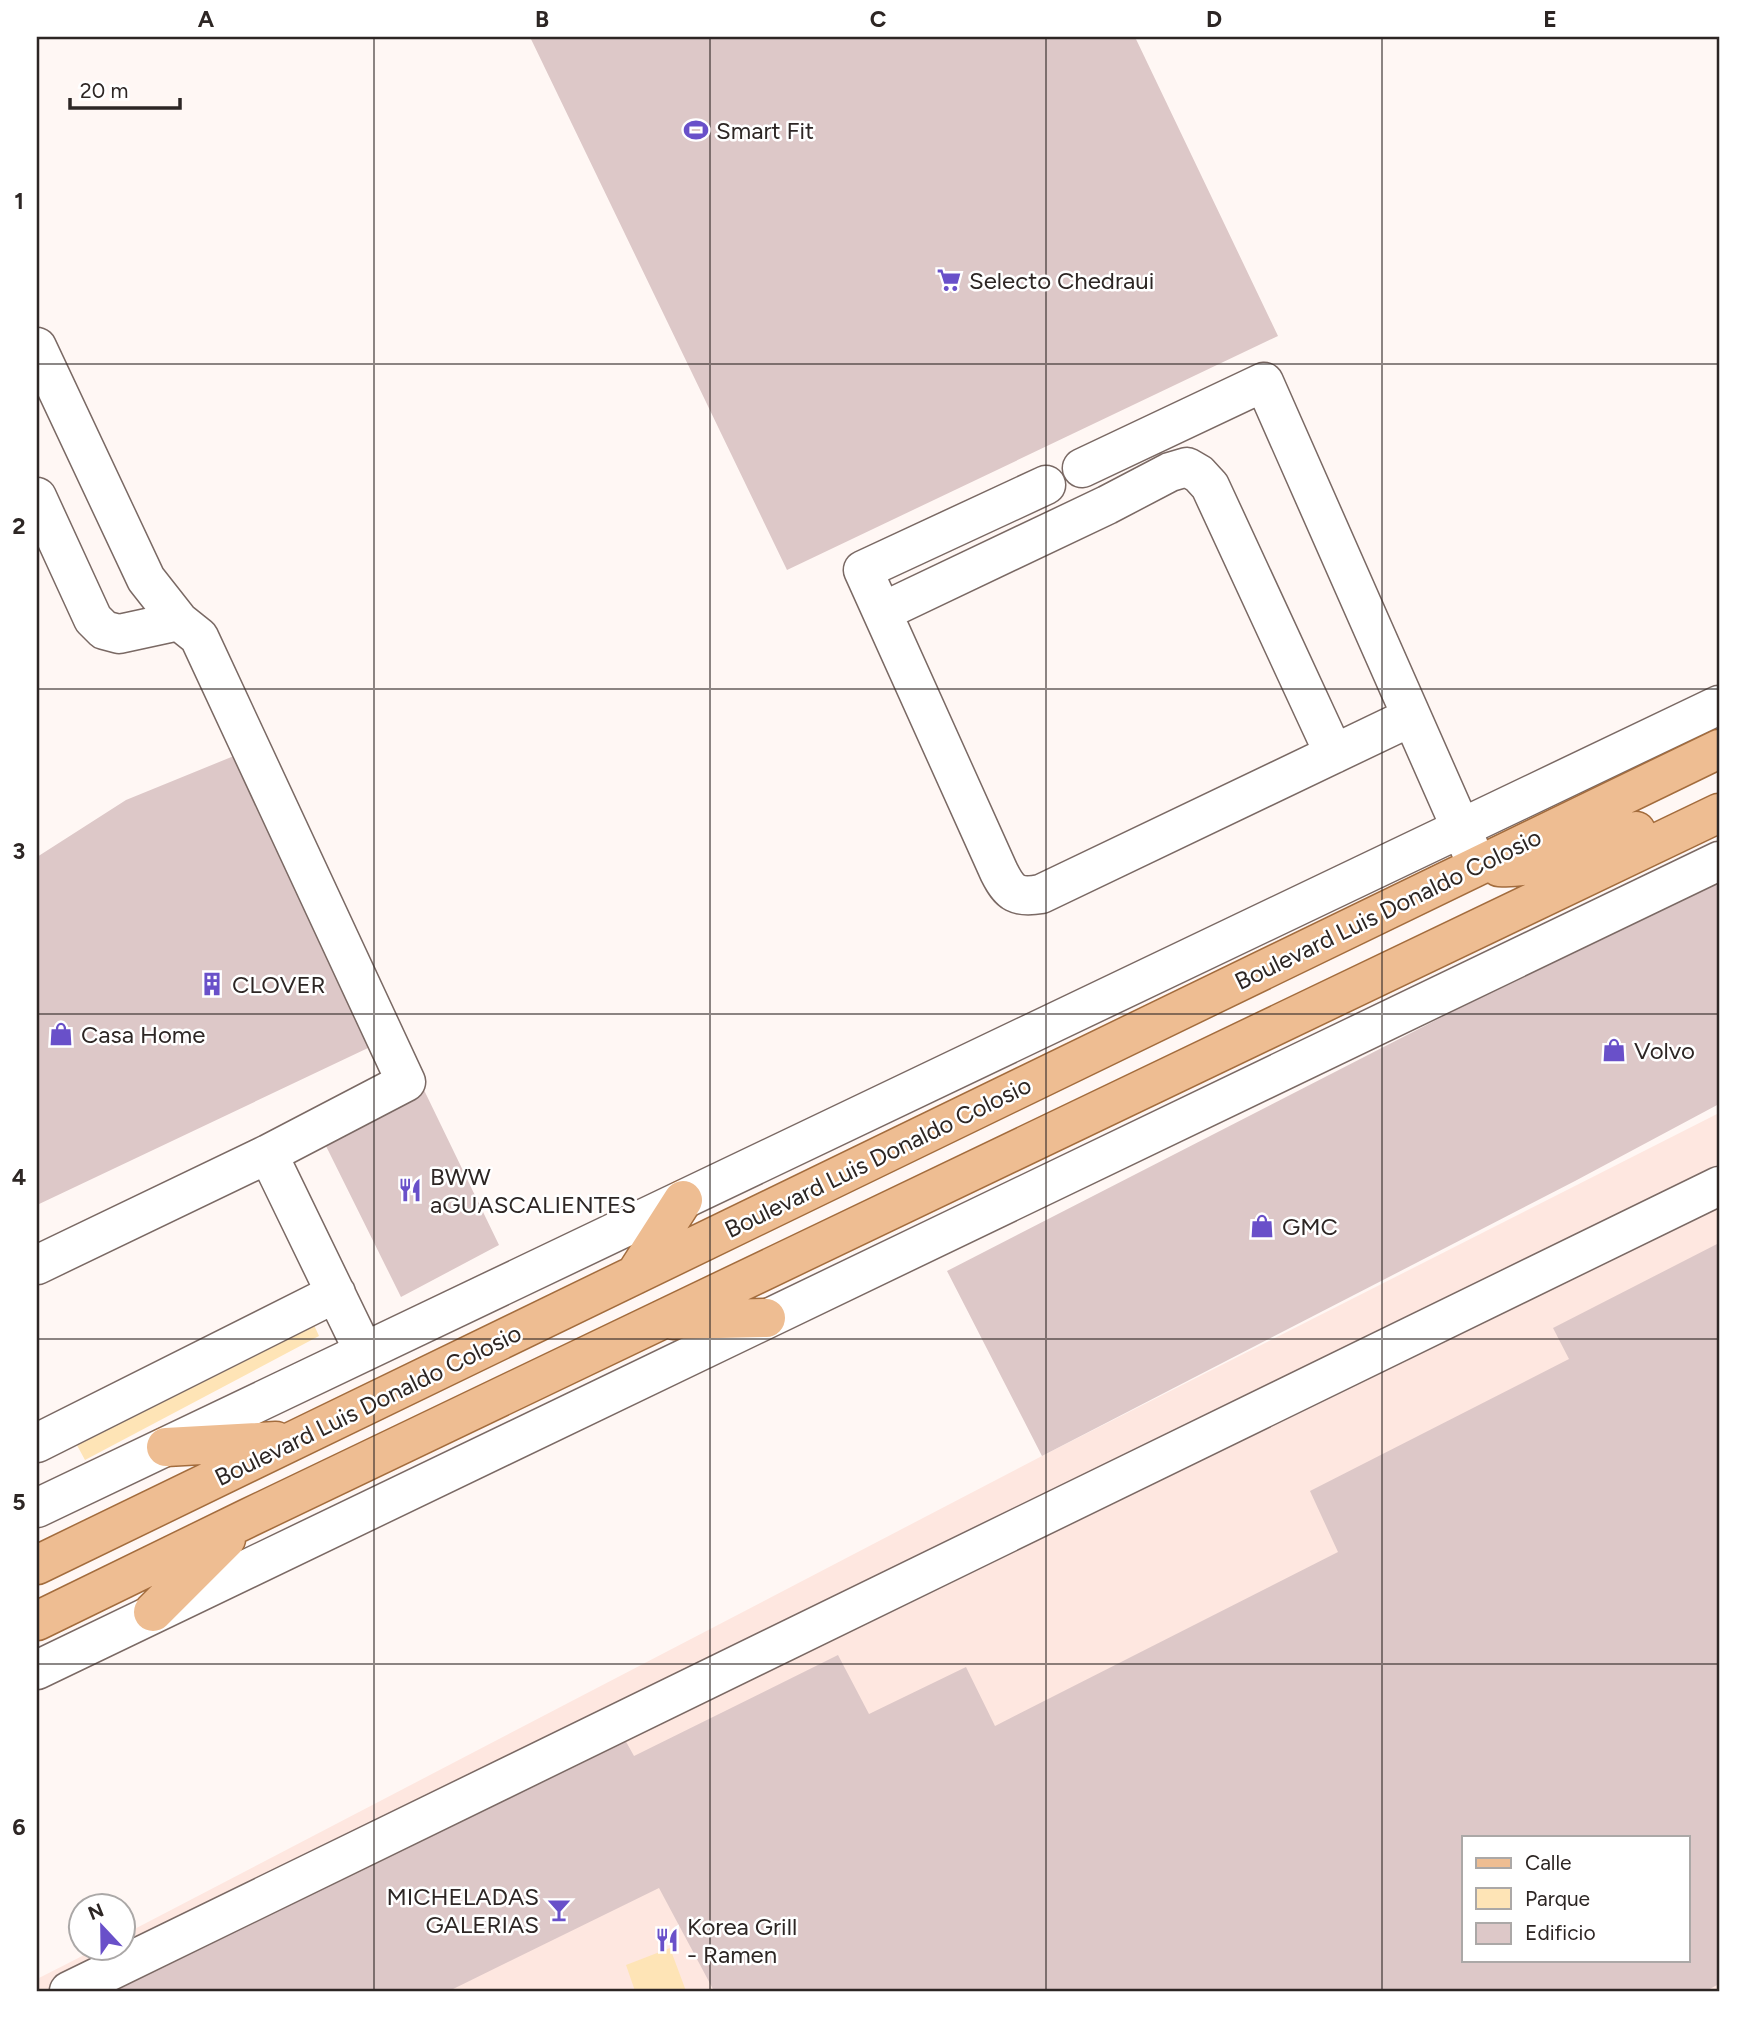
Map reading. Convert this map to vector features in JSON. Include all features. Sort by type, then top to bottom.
[{"type":"main road","name":"Boulevard Luis Donaldo Colosio","points":[[37,1565],[1719,749]]},
{"type":"main road","name":"Boulevard Luis Donaldo Colosio","points":[[37,1621],[1706,819]]},
{"type":"main road","points":[[1099,1110],[1144,1062],[1190,1032],[1405,929],[1440,907],[1478,866],[1518,868],[1550,861],[1611,837],[1706,819]]},
{"type":"main road","points":[[635,1275],[683,1200]]},
{"type":"main road","points":[[661,1320],[766,1318]]},
{"type":"main road","points":[[166,1447],[296,1439]]},
{"type":"main road","points":[[153,1612],[248,1518]]},
{"type":"street","points":[[37,347],[146,579],[179,621],[199,637],[406,1082],[268,1154],[37,1265]]},
{"type":"street","points":[[1082,468],[1265,382],[1478,866]]},
{"type":"street","points":[[882,612],[1107,505],[1170,472],[1187,467],[1199,474],[1210,486],[1334,754]]},
{"type":"street","points":[[1046,485],[863,570],[999,872],[1005,884],[1015,894],[1024,897],[1041,894],[1411,717]]},
{"type":"street","points":[[37,497],[93,618],[104,630],[119,634],[179,621]]},
{"type":"street","name":"Boulevard Luis Donaldo Colosio","points":[[37,1508],[1719,705]]},
{"type":"street","points":[[37,1670],[1719,860]]},
{"type":"street","points":[[268,1154],[365,1352]]},
{"type":"street","points":[[69,1991],[1719,1186]]},
{"type":"street","points":[[73,1491],[43,1440],[336,1293]]},
{"type":"shaded area","points":[[1719,1113],[1719,1991],[39,1991],[37,1979],[70,1962],[136,1962],[136,1928],[1042,1456]]},
{"type":"green space","points":[[310,1316],[319,1336],[85,1460],[72,1436]]},
{"type":"green space","points":[[670,1948],[686,1991],[635,1991],[626,1965]]},
{"type":"building","name":"Selecto Chedraui","points":[[530,37],[1135,37],[1278,336],[787,570]]},
{"type":"building","name":"CLOVER","points":[[251,749],[387,1039],[37,1205],[37,857],[126,800]]},
{"type":"building","name":"GMC","points":[[1719,883],[1719,1104],[1042,1456],[947,1271],[1481,997]]},
{"type":"building","name":"BWW aGUASCALIENTES","points":[[424,1090],[499,1245],[401,1297],[321,1136]]},
{"type":"building","points":[[1719,1243],[1719,1984],[1706,1991],[714,1991],[659,1888],[449,1991],[113,1991],[110,1984],[619,1729],[634,1756],[838,1655],[869,1714],[966,1667],[995,1726],[1338,1552],[1310,1491],[1569,1359],[1553,1328]]},
{"type":"place","name":"Smart Fit","points":[[696,130]]},
{"type":"place","name":"Selecto Chedraui","points":[[949,280]]},
{"type":"place","name":"CLOVER","points":[[212,984]]},
{"type":"place","name":"Casa Home","points":[[61,1034]]},
{"type":"place","name":"Volvo","points":[[1614,1050]]},
{"type":"place","name":"BWW aGUASCALIENTES","points":[[410,1190]]},
{"type":"place","name":"GMC","points":[[1262,1226]]},
{"type":"place","name":"MICHELADAS GALERIAS","points":[[559,1910]]},
{"type":"place","name":"Korea Grill - Ramen","points":[[667,1940]]}]
